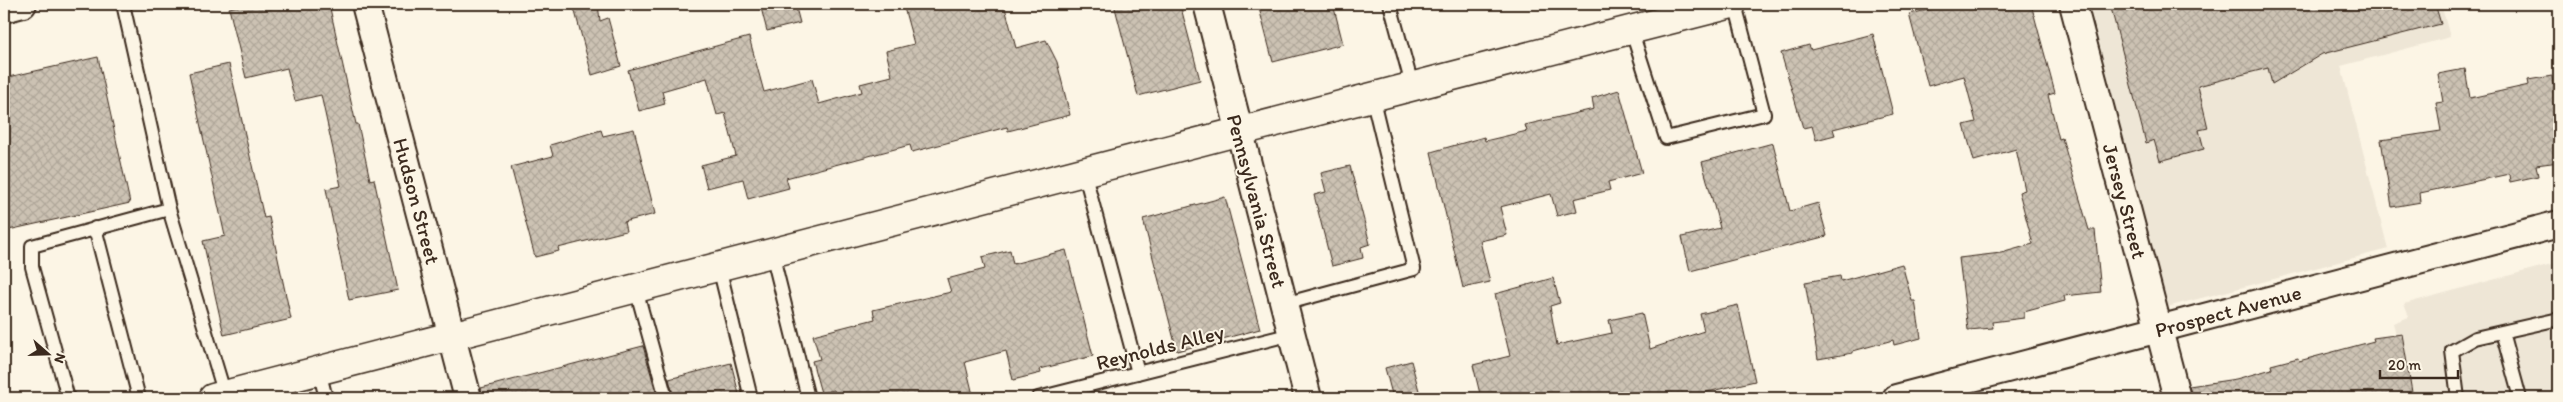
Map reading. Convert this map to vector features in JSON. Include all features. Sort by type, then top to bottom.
[{"type":"main road","points":[[219,397],[452,338],[1239,130],[1733,4]]},
{"type":"street","points":[[4,9],[23,4]]},
{"type":"street","name":"Hudson Street","points":[[365,4],[468,398]]},
{"type":"street","name":"Pennsylvania Street","points":[[1206,4],[1308,398]]},
{"type":"street","name":"Jersey Street","points":[[2072,4],[2177,398]]},
{"type":"street","name":"Prospect Avenue","points":[[1896,398],[2559,224]]},
{"type":"lane","points":[[123,4],[169,208],[219,397]]},
{"type":"lane","points":[[1390,4],[1412,86]]},
{"type":"lane","points":[[1631,30],[1666,138],[1764,114],[1733,4]]},
{"type":"lane","points":[[1284,304],[1414,269],[1372,96]]},
{"type":"lane","points":[[1084,171],[1138,373]]},
{"type":"lane","points":[[68,398],[32,267],[32,246],[169,208]]},
{"type":"lane","points":[[95,228],[139,398]]},
{"type":"lane","points":[[772,253],[808,398]]},
{"type":"lane","points":[[720,267],[751,398]]},
{"type":"lane","points":[[636,289],[666,398]]},
{"type":"lane","points":[[2458,398],[2452,352],[2475,338],[2559,319]]},
{"type":"lane","points":[[2502,332],[2520,398]]},
{"type":"lane","name":"Reynolds Alley","points":[[1038,398],[1292,334]]},
{"type":"lane","points":[[319,371],[326,398]]},
{"type":"shaded area","points":[[2089,4],[2441,4],[2450,37],[2341,66],[2388,249],[2167,307]]},
{"type":"shaded area","points":[[2559,262],[2559,398],[2413,398],[2393,323],[2409,317],[2404,304]]},
{"type":"building","points":[[248,4],[329,4],[370,180],[374,179],[398,290],[349,300],[326,189],[341,186],[321,95],[295,101],[287,68],[246,78],[229,8]]},
{"type":"building","points":[[573,4],[598,4],[600,21],[608,18],[621,66],[592,75]]},
{"type":"building","points":[[760,4],[795,4],[800,23],[767,31]]},
{"type":"building","points":[[903,4],[1004,4],[1016,48],[1046,40],[1057,62],[1070,115],[1008,131],[1007,127],[912,152],[910,145],[786,178],[789,188],[748,199],[743,179],[707,188],[701,165],[736,156],[725,113],[717,115],[707,78],[662,91],[665,104],[639,111],[628,70],[749,37],[764,92],[812,79],[819,104],[862,92],[860,84],[892,76],[886,51],[914,44]]},
{"type":"building","points":[[1114,4],[1180,4],[1200,80],[1138,96]]},
{"type":"building","points":[[1258,4],[1333,4],[1343,44],[1273,62]]},
{"type":"building","points":[[1955,4],[2031,4],[2055,93],[2048,95],[2059,139],[2062,138],[2089,230],[2095,230],[2101,292],[2064,296],[2065,301],[2024,312],[2024,318],[1992,322],[1993,328],[1968,330],[1959,258],[2001,253],[2033,244],[2019,192],[2025,190],[2016,149],[1974,161],[1964,125],[1976,122],[1964,76],[1928,86],[1909,14]]},
{"type":"building","points":[[2110,4],[2435,4],[2441,24],[2322,54],[2272,84],[2268,68],[2198,86],[2208,128],[2199,130],[2204,149],[2160,161],[2154,140],[2146,143]]},
{"type":"building","points":[[1873,34],[1893,114],[1833,129],[1835,135],[1816,140],[1812,126],[1803,128],[1781,53],[1809,45],[1811,50]]},
{"type":"building","points":[[98,57],[130,203],[4,231],[4,78]]},
{"type":"building","points":[[229,64],[264,218],[269,217],[291,319],[224,335],[203,241],[225,236],[189,73]]},
{"type":"building","points":[[2465,69],[2470,98],[2529,85],[2528,80],[2552,76],[2559,128],[2559,162],[2536,165],[2538,176],[2510,182],[2509,174],[2420,193],[2421,202],[2392,207],[2381,140],[2441,131],[2436,103],[2443,102],[2438,74]]},
{"type":"building","points":[[1619,90],[1642,173],[1608,182],[1610,190],[1574,199],[1577,211],[1557,216],[1551,194],[1500,207],[1507,235],[1480,241],[1490,282],[1463,288],[1431,152],[1484,137],[1485,141],[1527,131],[1525,125],[1594,109],[1592,98]]},
{"type":"building","points":[[634,129],[655,214],[624,222],[626,231],[558,248],[559,251],[535,257],[511,167],[553,156],[550,145],[601,130],[603,136]]},
{"type":"building","points":[[1773,143],[1790,211],[1818,203],[1827,236],[1690,271],[1682,237],[1720,228],[1702,162]]},
{"type":"building","points":[[1350,166],[1370,244],[1361,247],[1363,258],[1332,266],[1314,195],[1326,192],[1321,173]]},
{"type":"building","points":[[1225,197],[1260,329],[1177,351],[1143,219]]},
{"type":"building","points":[[1010,250],[1013,264],[1066,250],[1093,356],[1040,369],[1041,373],[1013,380],[1006,351],[965,362],[973,395],[960,398],[836,398],[834,390],[821,393],[812,361],[820,359],[813,335],[875,319],[873,310],[951,292],[947,279],[985,269],[982,257]]},
{"type":"building","points":[[1902,264],[1912,301],[1915,301],[1921,338],[1894,345],[1893,340],[1853,351],[1853,353],[1818,359],[1805,282],[1840,276],[1841,281]]},
{"type":"building","points":[[1553,278],[1560,303],[1550,306],[1557,345],[1612,333],[1609,320],[1642,313],[1650,349],[1704,331],[1700,314],[1738,305],[1755,381],[1703,393],[1705,398],[1481,398],[1473,365],[1510,356],[1495,294]]},
{"type":"building","points":[[2402,334],[2413,398],[2192,398],[2189,386],[2236,379],[2272,369],[2271,365],[2298,358],[2299,361],[2374,341],[2373,338]]},
{"type":"building","points":[[643,346],[656,392],[632,398],[483,398],[481,388]]},
{"type":"building","points":[[1411,361],[1421,398],[1393,398],[1385,368]]},
{"type":"building","points":[[731,363],[740,398],[674,398],[669,379]]}]
